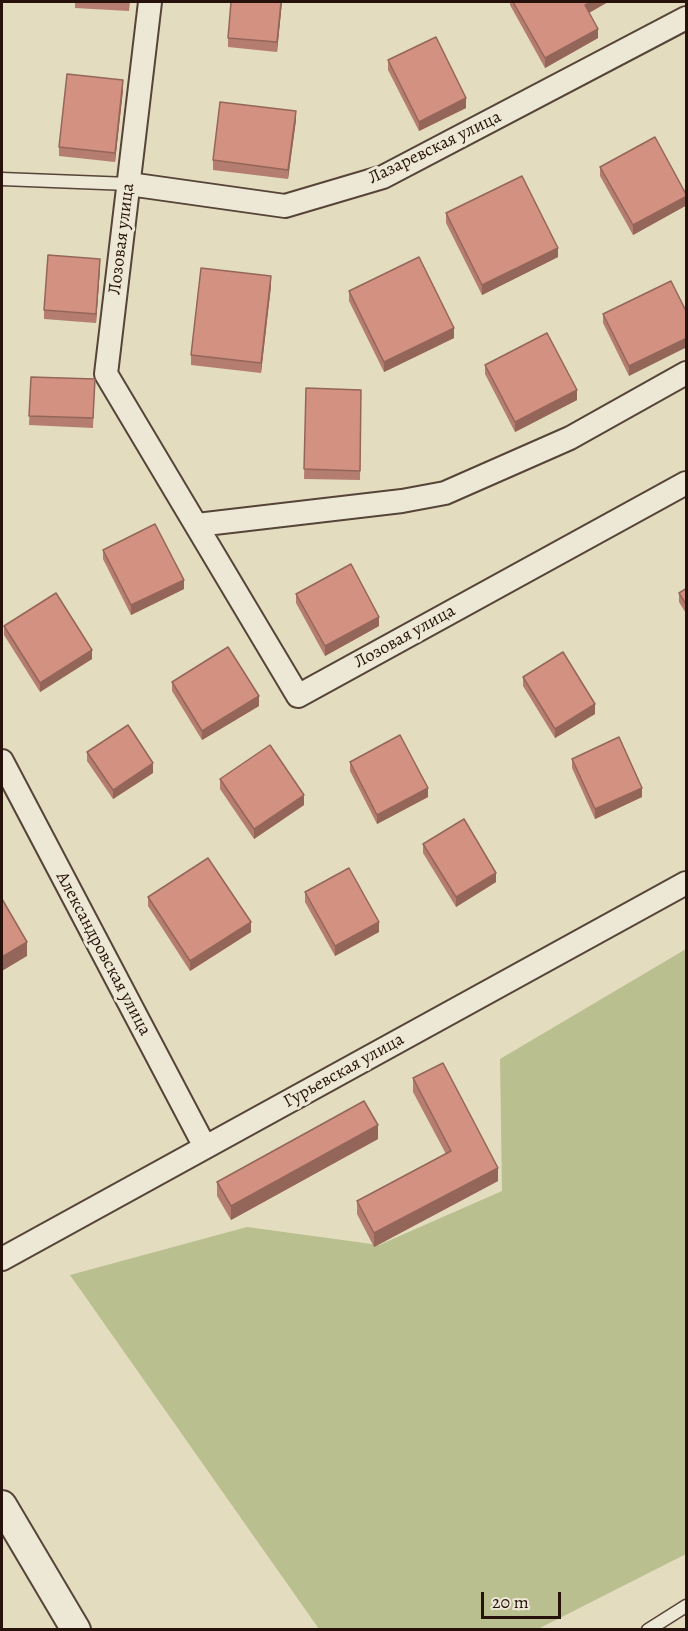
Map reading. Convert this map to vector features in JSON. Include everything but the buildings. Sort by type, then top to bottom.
[{"type":"street","name":"Лозовая улица","points":[[150,2],[106,374],[298,696],[687,483]]},
{"type":"street","name":"Лазаревская улица","points":[[129,184],[285,206],[383,177],[687,18]]},
{"type":"street","points":[[197,525],[445,494],[570,438],[687,373]]},
{"type":"street","name":"Александровская улица","points":[[2,761],[205,1147]]},
{"type":"street","name":"Гурьевская улица","points":[[2,1258],[687,883]]},
{"type":"street","points":[[2,1505],[76,1629]]},
{"type":"lane","points":[[2,179],[129,184]]},
{"type":"lane","points":[[648,1629],[687,1606]]},
{"type":"green space","points":[[686,949],[686,1554],[538,1629],[319,1629],[70,1275],[247,1227],[379,1245],[502,1191],[500,1059]]}]
